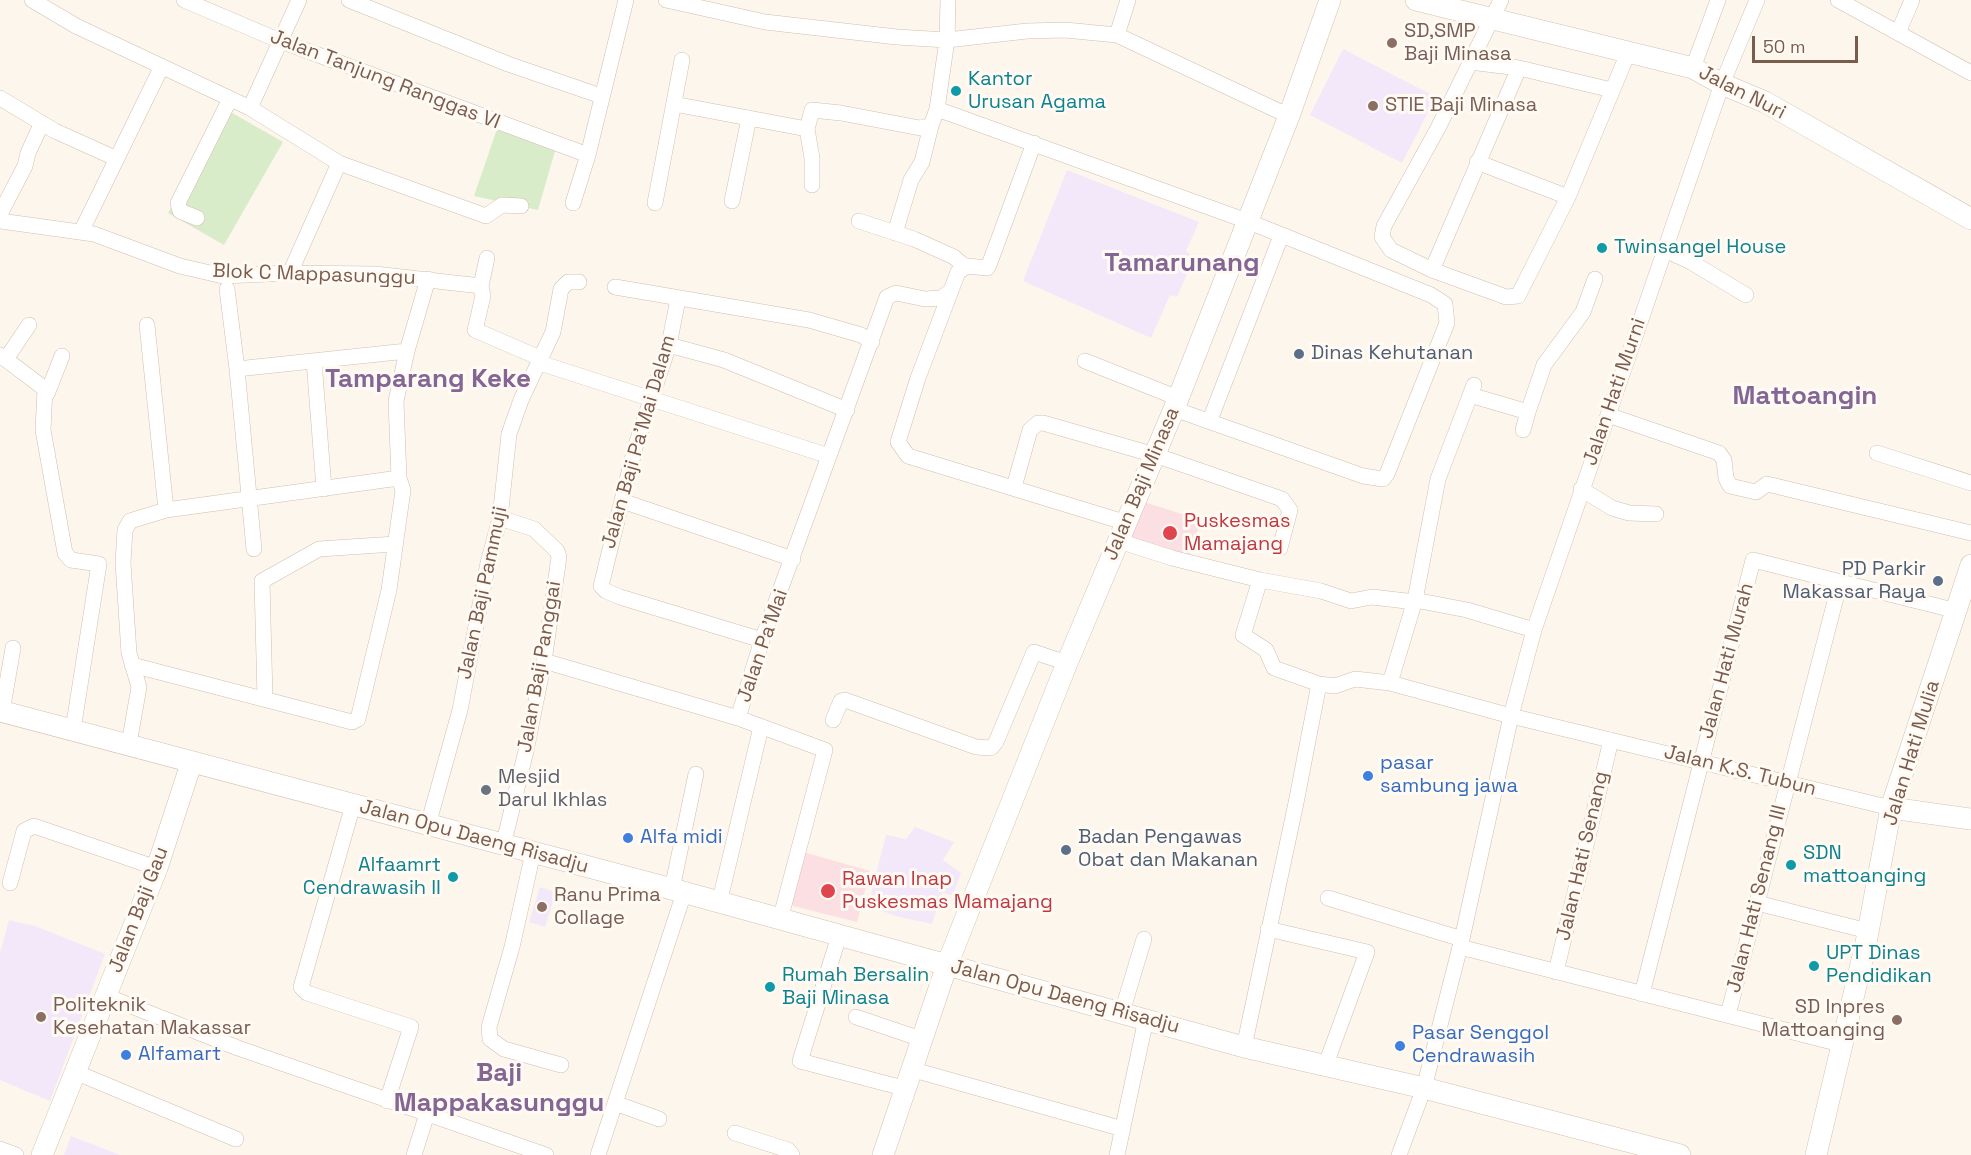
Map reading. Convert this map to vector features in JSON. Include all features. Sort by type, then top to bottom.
[{"type":"street","points":[[32,0],[76,26],[250,108],[339,163],[486,216],[502,205],[521,206]]},
{"type":"street","points":[[250,108],[278,40],[299,0]]},
{"type":"street","points":[[349,0],[508,64],[601,96]]},
{"type":"street","points":[[573,203],[588,155],[626,0]]},
{"type":"street","points":[[666,0],[765,22],[897,37],[947,40],[1027,31],[1065,30],[1117,35],[1289,116]]},
{"type":"street","points":[[895,233],[911,180],[922,162],[937,109],[947,40],[948,0]]},
{"type":"street","points":[[1117,35],[1128,0]]},
{"type":"street","name":"Jalan Baji Minasa","points":[[883,1155],[911,1080],[947,965],[1067,663],[1176,403],[1289,116],[1330,0]]},
{"type":"street","name":"Jalan Nuri","points":[[1416,0],[1725,77],[1971,219]]},
{"type":"street","points":[[1501,0],[1438,128],[1384,226],[1382,237],[1391,250],[1432,270],[1506,297],[1518,296],[1568,197],[1628,53]]},
{"type":"street","points":[[1693,68],[1718,0]]},
{"type":"street","name":"Jalan Hati Murni","points":[[1399,1155],[1424,1088],[1461,943],[1511,716],[1534,630],[1725,77],[1757,0]]},
{"type":"street","points":[[1838,0],[1865,7],[1898,33],[1971,73]]},
{"type":"street","points":[[1898,33],[1911,0]]},
{"type":"street","name":"Jalan Tanjung Ranggas VI","points":[[188,1],[278,40],[588,155]]},
{"type":"street","points":[[655,203],[682,60]]},
{"type":"street","points":[[1470,62],[1519,68],[1612,90]]},
{"type":"street","points":[[81,232],[115,158],[161,68]]},
{"type":"street","points":[[1432,270],[1519,68]]},
{"type":"street","points":[[0,98],[42,123],[115,158]]},
{"type":"street","points":[[197,218],[180,211],[178,203],[230,99]]},
{"type":"street","points":[[674,104],[807,129]]},
{"type":"street","points":[[937,109],[1247,221],[1431,295],[1445,304],[1447,323],[1387,474],[1383,478],[1363,476],[1210,420],[1085,361]]},
{"type":"street","points":[[812,185],[812,158],[807,129],[812,110],[841,113],[920,128],[931,126]]},
{"type":"street","points":[[732,201],[749,118]]},
{"type":"street","points":[[0,214],[25,166],[28,153],[42,123]]},
{"type":"street","points":[[859,221],[954,257],[964,266],[987,268],[1034,143]]},
{"type":"street","points":[[1477,162],[1568,197]]},
{"type":"street","points":[[290,273],[339,163]]},
{"type":"street","name":"Blok C Mappasunggu","points":[[0,221],[106,237],[151,256],[204,272],[239,276],[290,273],[383,275],[481,286]]},
{"type":"street","points":[[1210,420],[1281,236]]},
{"type":"street","points":[[1665,250],[1691,262],[1746,295]]},
{"type":"street","points":[[487,258],[481,286],[483,296],[476,332],[541,361],[829,456]]},
{"type":"street","points":[[964,266],[958,272],[898,436],[899,446],[908,456],[1014,487],[1123,532],[1172,558],[1260,580],[1321,591],[1351,601],[1372,597],[1415,601],[1467,610],[1534,630]]},
{"type":"street","points":[[132,665],[352,722],[358,718],[389,590],[403,490],[399,478],[396,401],[406,351],[428,279]]},
{"type":"street","points":[[1522,430],[1544,365],[1583,312],[1595,279]]},
{"type":"street","name":"Jalan Baji Pammuji","points":[[428,825],[460,710],[488,563],[500,518],[509,434],[521,400],[553,332],[563,284],[579,282]]},
{"type":"street","points":[[615,287],[809,320],[861,335],[872,342]]},
{"type":"street","points":[[227,289],[254,549]]},
{"type":"street","name":"Jalan Pa'Mai","points":[[780,920],[825,750],[738,718],[762,640],[887,297],[891,293],[939,299],[951,291]]},
{"type":"street","name":"Jalan Baji Pa'Mai Dalam","points":[[678,299],[669,345],[635,448],[601,586],[606,591],[620,597],[762,640]]},
{"type":"street","points":[[29,325],[3,357],[41,384],[47,394]]},
{"type":"street","points":[[147,325],[166,510]]},
{"type":"street","points":[[669,345],[724,360],[847,410]]},
{"type":"street","points":[[237,369],[406,351]]},
{"type":"street","points":[[62,356],[47,394],[42,424],[64,521],[65,554],[71,560],[99,564],[72,730]]},
{"type":"street","points":[[314,361],[324,489]]},
{"type":"street","points":[[1390,683],[1415,601],[1438,478],[1472,390],[1528,412]]},
{"type":"street","points":[[1608,416],[1719,453],[1724,460],[1730,486],[1756,492],[1763,484],[1767,484],[1971,533]]},
{"type":"street","points":[[1014,487],[1030,430],[1038,423],[1155,455],[1282,499],[1290,510],[1280,548]]},
{"type":"street","points":[[1877,453],[1971,483]]},
{"type":"street","points":[[129,744],[139,687],[127,642],[123,563],[124,537],[130,521],[166,510],[399,478]]},
{"type":"street","points":[[1581,489],[1612,508],[1629,513],[1656,513]]},
{"type":"street","points":[[622,501],[793,559]]},
{"type":"street","name":"Jalan Baji Panggai","points":[[500,518],[534,529],[557,551],[559,557],[544,661],[526,751],[503,846]]},
{"type":"street","points":[[266,698],[262,581],[319,549],[395,544]]},
{"type":"street","name":"Jalan Hati Murah","points":[[1642,994],[1753,560],[1840,582]]},
{"type":"street","name":"Jalan Hati Mulia","points":[[1816,1155],[1868,931],[1891,808],[1971,565]]},
{"type":"street","points":[[1244,1047],[1296,803],[1318,684],[1274,668],[1266,650],[1243,635],[1260,580]]},
{"type":"street","points":[[1840,582],[1957,611]]},
{"type":"street","name":"Jalan Hati Senang III","points":[[1728,1016],[1840,582]]},
{"type":"street","points":[[1,711],[13,648]]},
{"type":"street","points":[[833,720],[840,701],[845,700],[976,747],[991,748],[996,742],[1034,652],[1067,663]]},
{"type":"street","points":[[544,661],[738,718]]},
{"type":"street","name":"Jalan K.S. Tubun","points":[[1318,684],[1335,686],[1355,679],[1390,683],[1511,716],[1891,808],[1971,819]]},
{"type":"street","name":"Jalan Opu Daeng Risadju","points":[[1,711],[129,744],[191,764],[678,891],[1244,1047],[1424,1088],[1680,1155]]},
{"type":"street","points":[[719,904],[761,727]]},
{"type":"street","name":"Jalan Hati Senang","points":[[1556,972],[1611,740]]},
{"type":"street","name":"Jalan Baji Gau","points":[[42,1155],[157,868],[191,764]]},
{"type":"street","points":[[598,1155],[678,891],[696,774]]},
{"type":"street","points":[[353,805],[317,939],[301,987],[307,993],[411,1028],[387,1101]]},
{"type":"street","points":[[10,883],[24,831],[34,826],[157,868]]},
{"type":"street","points":[[533,853],[512,947],[489,1027],[490,1039],[504,1049],[561,1065]]},
{"type":"street","points":[[1328,898],[1556,972],[1840,1044]]},
{"type":"street","points":[[1757,903],[1868,931]]},
{"type":"street","points":[[1268,929],[1367,952],[1326,1064]]},
{"type":"street","points":[[839,936],[800,1062],[911,1080],[1123,1129]]},
{"type":"street","points":[[1122,1012],[1144,939]]},
{"type":"street","points":[[106,996],[387,1101],[546,1155]]},
{"type":"street","points":[[856,1017],[924,1040]]},
{"type":"street","points":[[1117,1155],[1146,1019]]},
{"type":"street","points":[[75,1072],[236,1139]]},
{"type":"street","points":[[615,1103],[659,1119]]},
{"type":"street","points":[[414,1155],[427,1114]]},
{"type":"street","points":[[735,1133],[788,1150],[792,1155]]},
{"type":"street","points":[[0,1149],[16,1155]]},
{"type":"shaded area","name":"STIE Baji Minasa","points":[[1343,49],[1436,97],[1402,163],[1310,115]]},
{"type":"shaded area","points":[[1067,170],[1199,222],[1186,251],[1194,258],[1177,297],[1170,295],[1151,338],[1023,281]]},
{"type":"shaded area","points":[[1141,501],[1201,520],[1188,560],[1123,539]]},
{"type":"shaded area","points":[[915,827],[954,842],[943,860],[961,873],[953,895],[942,893],[932,924],[895,916],[868,905],[886,835],[906,839]]},
{"type":"shaded area","name":"Rawan Inap Puskesmas Mamajang","points":[[803,852],[870,871],[857,922],[793,906],[789,898]]},
{"type":"shaded area","name":"Ranu Prima Collage","points":[[540,887],[556,892],[545,927],[529,922]]},
{"type":"shaded area","name":"Politeknik Kesehatan Makassar","points":[[9,920],[35,926],[105,954],[50,1101],[0,1080],[0,953]]},
{"type":"shaded area","points":[[71,1136],[120,1155],[64,1155]]},
{"type":"green space","points":[[227,110],[283,142],[224,245],[168,213]]},
{"type":"green space","points":[[497,129],[555,151],[538,210],[474,196]]},
{"type":"place","name":"SD,SMP Baji Minasa","points":[[1392,43]]},
{"type":"place","name":"Kantor Urusan Agama","points":[[956,91]]},
{"type":"place","name":"STIE Baji Minasa","points":[[1373,106]]},
{"type":"place","name":"Twinsangel House","points":[[1602,248]]},
{"type":"place","name":"Dinas Kehutanan","points":[[1299,354]]},
{"type":"place","name":"Puskesmas Mamajang","points":[[1170,533]]},
{"type":"place","name":"PD Parkir Makassar Raya","points":[[1938,581]]},
{"type":"place","name":"pasar sambung jawa","points":[[1368,776]]},
{"type":"place","name":"Mesjid Darul Ikhlas","points":[[486,790]]},
{"type":"place","name":"Alfa midi","points":[[628,838]]},
{"type":"place","name":"Badan Pengawas Obat dan Makanan","points":[[1066,850]]},
{"type":"place","name":"SDN mattoanging","points":[[1791,865]]},
{"type":"place","name":"Alfaamrt Cendrawasih II","points":[[453,877]]},
{"type":"place","name":"Rawan Inap Puskesmas Mamajang","points":[[828,891]]},
{"type":"place","name":"Ranu Prima Collage","points":[[542,907]]},
{"type":"place","name":"UPT Dinas Pendidikan","points":[[1814,966]]},
{"type":"place","name":"Rumah Bersalin Baji Minasa","points":[[770,987]]},
{"type":"place","name":"Politeknik Kesehatan Makassar","points":[[41,1017]]},
{"type":"place","name":"SD Inpres Mattoanging","points":[[1897,1020]]},
{"type":"place","name":"Pasar Senggol Cendrawasih","points":[[1400,1046]]},
{"type":"place","name":"Alfamart","points":[[126,1055]]},
{"type":"district","name":"Tamarunang","points":[[1182,264]]},
{"type":"district","name":"Tamparang Keke","points":[[428,380]]},
{"type":"district","name":"Mattoangin","points":[[1805,397]]},
{"type":"district","name":"Baji Mappakasunggu","points":[[499,1089]]}]
